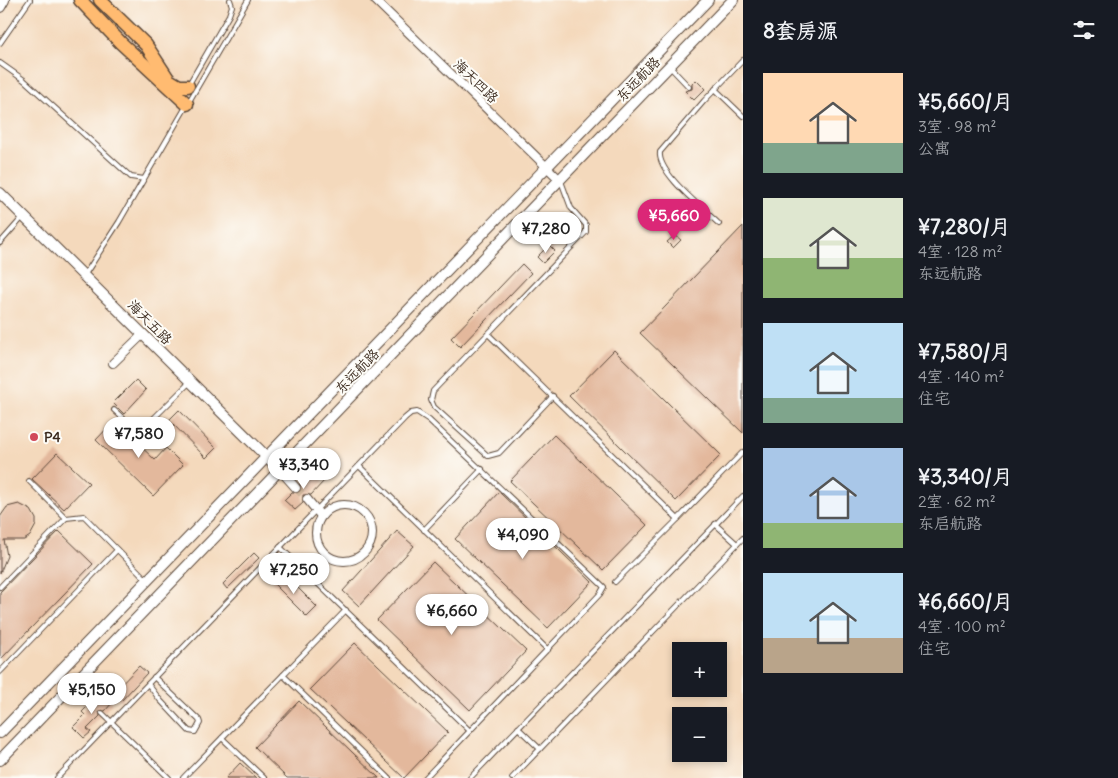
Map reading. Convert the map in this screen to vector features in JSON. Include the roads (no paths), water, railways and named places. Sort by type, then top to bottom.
[{"type":"highway","points":[[80,0],[121,43],[187,104]]},
{"type":"highway","points":[[100,0],[146,45],[169,80],[179,86],[188,86]]},
{"type":"street","points":[[0,7],[4,0]]},
{"type":"street","name":"海天四路","points":[[375,0],[560,180]]},
{"type":"street","name":"东远航路","points":[[0,733],[708,0]]},
{"type":"street","name":"东远航路","points":[[0,760],[281,471],[732,0]]},
{"type":"street","name":"海天五路","points":[[0,193],[281,471]]},
{"type":"street","points":[[113,363],[143,334]]},
{"type":"street","points":[[281,471],[296,488]]},
{"type":"street","points":[[307,499],[319,512]]},
{"type":"street","points":[[343,504],[356,506],[366,514],[372,525],[373,535],[371,545],[365,553],[347,562],[336,560],[326,555],[319,547],[316,536],[319,512],[343,504]]},
{"type":"lane","points":[[0,43],[30,0]]},
{"type":"lane","points":[[188,86],[229,15],[232,6],[230,0]]},
{"type":"lane","points":[[84,276],[144,179],[248,0]]},
{"type":"lane","points":[[719,224],[668,174],[659,157],[662,147],[743,60]]},
{"type":"lane","points":[[0,63],[24,80],[131,177],[144,179]]},
{"type":"lane","points":[[669,66],[689,87]]},
{"type":"lane","points":[[715,89],[743,116]]},
{"type":"lane","points":[[698,96],[704,101]]},
{"type":"lane","points":[[553,396],[500,452],[492,456],[486,455],[434,407],[431,400],[433,391],[587,230],[586,225],[571,208],[560,180]]},
{"type":"lane","points":[[0,243],[24,217]]},
{"type":"lane","points":[[488,334],[678,519]]},
{"type":"lane","points":[[114,410],[139,433],[191,382]]},
{"type":"lane","points":[[57,778],[280,547],[319,512],[358,466],[405,418],[417,412],[429,420],[482,469],[604,587],[600,594],[548,650],[425,778]]},
{"type":"lane","points":[[616,582],[743,452]]},
{"type":"lane","points":[[358,466],[548,650]]},
{"type":"lane","points":[[424,530],[482,469]]},
{"type":"lane","points":[[29,481],[66,518]]},
{"type":"lane","points":[[470,778],[743,496]]},
{"type":"lane","points":[[0,587],[66,518],[84,516],[147,580]]},
{"type":"lane","points":[[715,524],[737,544]]},
{"type":"lane","points":[[512,778],[743,538]]},
{"type":"lane","points":[[280,547],[470,731]]},
{"type":"lane","points":[[0,672],[117,550]]},
{"type":"lane","points":[[183,778],[346,610]]},
{"type":"lane","points":[[283,675],[388,778]]},
{"type":"lane","points":[[148,684],[189,731],[195,732],[200,723],[198,720],[154,677]]},
{"type":"lane","points":[[73,685],[92,703]]},
{"type":"lane","points":[[102,713],[169,778]]},
{"type":"lane","points":[[518,728],[540,749]]},
{"type":"lane","points":[[222,738],[264,778]]},
{"type":"tunnel","points":[[296,488],[307,499]]},
{"type":"place","name":"P4","points":[[34,437]]}]
